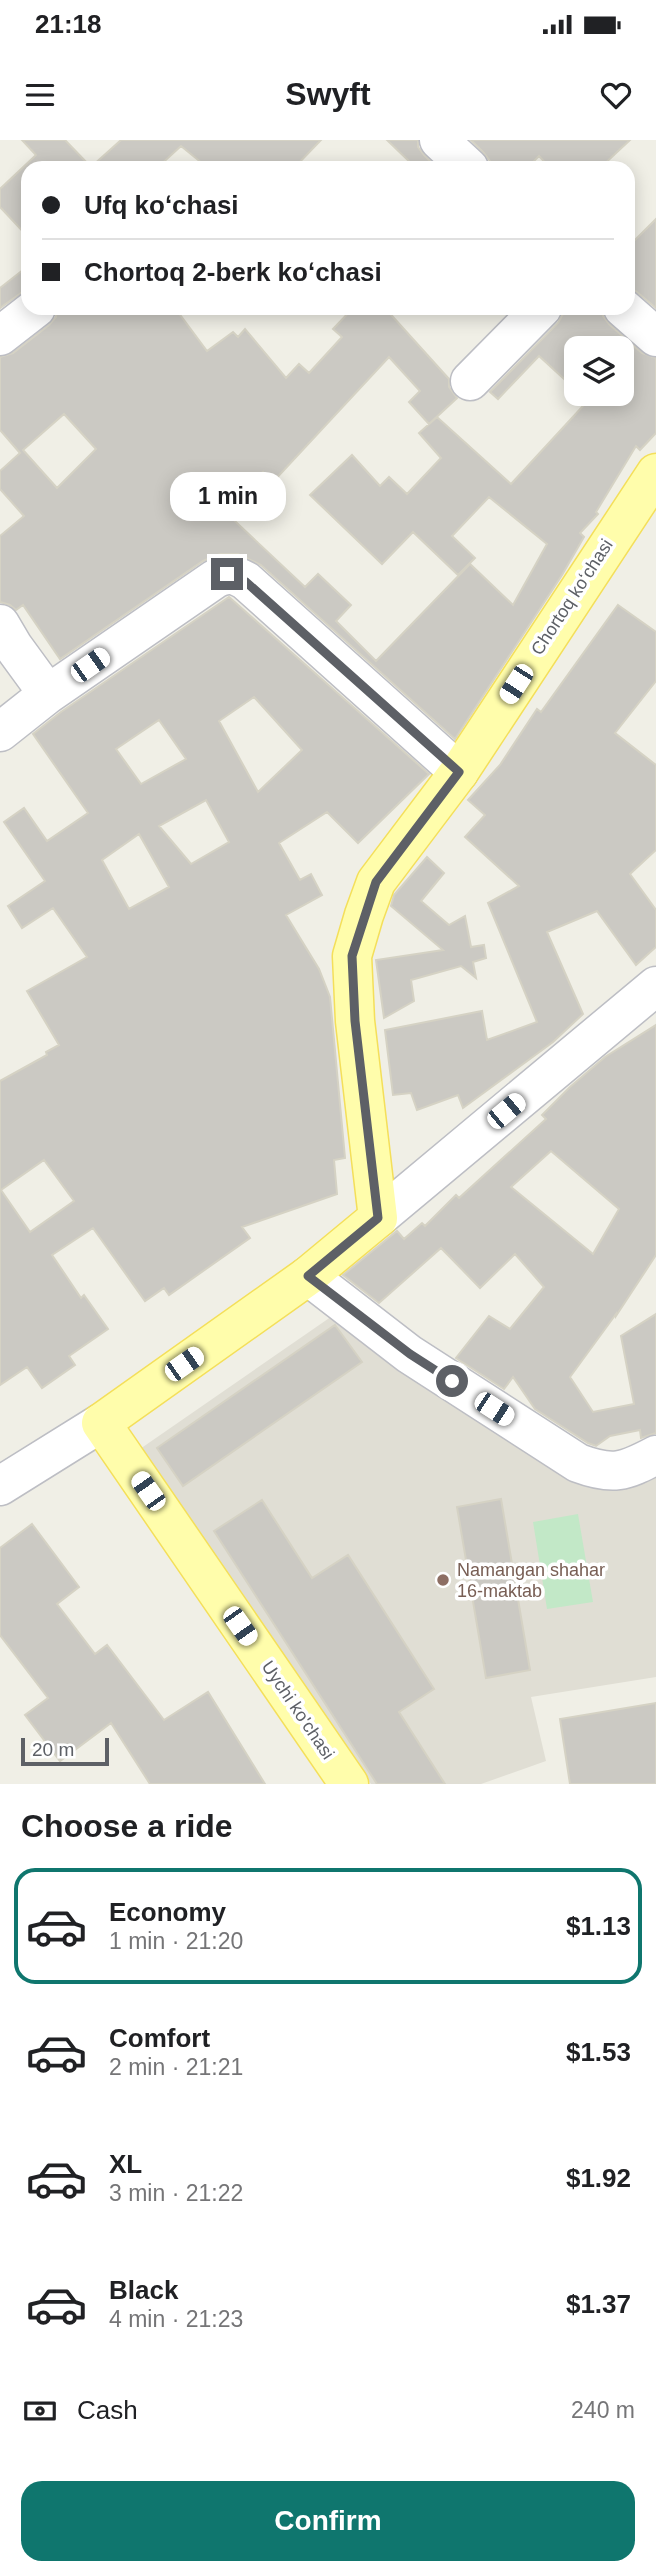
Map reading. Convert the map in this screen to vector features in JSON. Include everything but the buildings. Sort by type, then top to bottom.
[{"type":"main road","name":"Chortoq koʻchasi","points":[[378,1218],[355,1021],[352,956],[376,882],[459,772],[656,473]]},
{"type":"main road","points":[[101,1423],[308,1276],[378,1218]]},
{"type":"main road","name":"Uychi ko'chasi","points":[[101,1423],[349,1784]]},
{"type":"street","points":[[439,140],[462,161]]},
{"type":"street","points":[[0,337],[27,315]]},
{"type":"street","points":[[470,380],[535,315]]},
{"type":"street","points":[[631,315],[656,337]]},
{"type":"street","points":[[0,732],[48,694],[227,574],[246,582],[459,772]]},
{"type":"street","points":[[0,624],[48,694]]},
{"type":"street","points":[[378,1218],[656,986]]},
{"type":"street","points":[[308,1276],[410,1354],[578,1463],[598,1471],[614,1473],[656,1455]]},
{"type":"street","points":[[0,1486],[101,1423]]},
{"type":"shaded area","name":"Namangan shahar 16-maktab","points":[[338,1312],[598,1484],[656,1463],[656,1677],[531,1697],[546,1761],[481,1784],[371,1784],[140,1449]]},
{"type":"green space","points":[[578,1514],[593,1602],[547,1609],[533,1522]]},
{"type":"place","name":"Namangan shahar 16-maktab","points":[[443,1580]]},
{"type":"route","points":[[227,574],[246,582],[459,772],[376,882],[352,956],[355,1021],[378,1218],[308,1276],[410,1354],[452,1381]]}]
